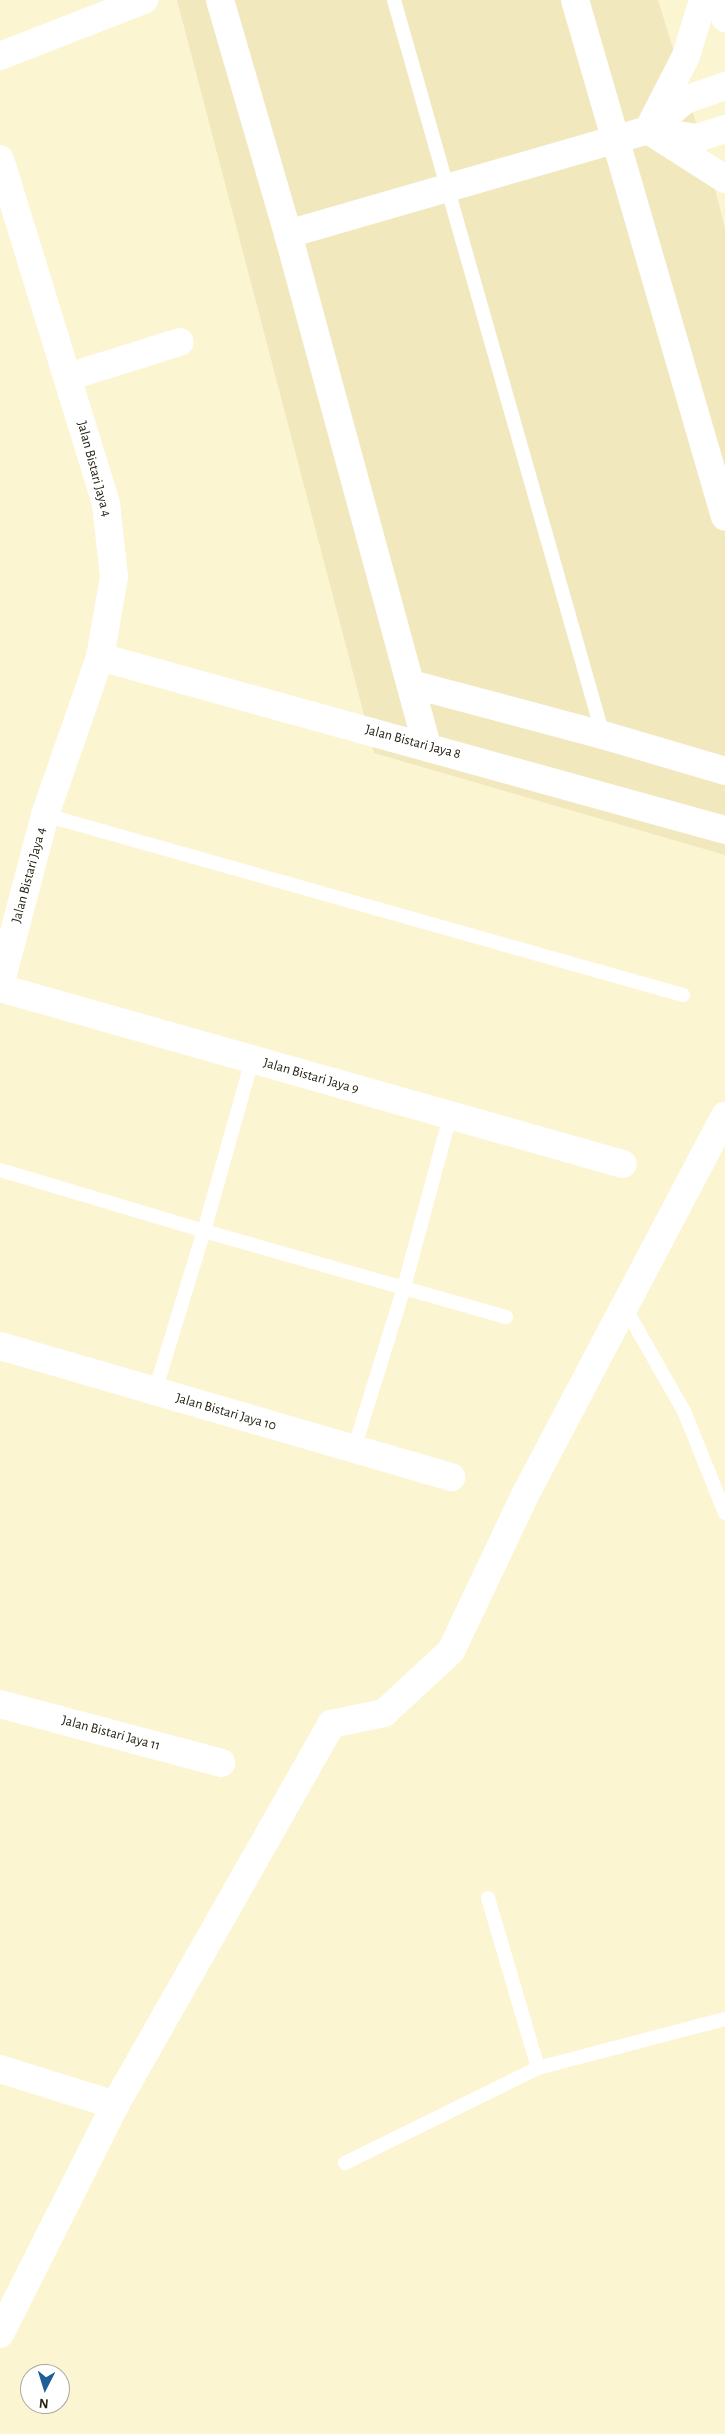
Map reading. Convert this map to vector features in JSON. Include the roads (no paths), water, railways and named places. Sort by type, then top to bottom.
[{"type":"street","points":[[0,56],[144,0]]},
{"type":"street","points":[[220,0],[288,234],[427,746]]},
{"type":"street","points":[[575,0],[614,141],[725,517]]},
{"type":"street","points":[[648,130],[686,56],[704,0]]},
{"type":"street","points":[[720,0],[725,18]]},
{"type":"street","points":[[288,234],[648,130],[686,100],[725,86]]},
{"type":"street","points":[[648,130],[696,138],[725,129]]},
{"type":"street","points":[[648,130],[725,179]]},
{"type":"street","name":"Jalan Bistari Jaya 4","points":[[0,159],[106,504],[114,577],[100,657],[45,815],[0,986]]},
{"type":"street","points":[[68,377],[180,342]]},
{"type":"street","name":"Jalan Bistari Jaya 8","points":[[100,657],[725,830]]},
{"type":"street","points":[[411,684],[603,735],[725,771]]},
{"type":"street","name":"Jalan Bistari Jaya 9","points":[[0,986],[252,1060],[623,1164]]},
{"type":"street","points":[[0,2334],[115,2104],[331,1724],[384,1713],[451,1651],[525,1495],[725,1115]]},
{"type":"street","name":"Jalan Bistari Jaya 10","points":[[0,1346],[451,1478]]},
{"type":"street","name":"Jalan Bistari Jaya 11","points":[[0,1704],[221,1763]]},
{"type":"street","points":[[0,2069],[115,2104]]},
{"type":"lane","points":[[394,0],[603,735]]},
{"type":"lane","points":[[45,815],[683,995]]},
{"type":"lane","points":[[155,1391],[204,1232],[252,1060]]},
{"type":"lane","points":[[354,1449],[404,1287],[450,1116]]},
{"type":"lane","points":[[0,1170],[204,1232],[506,1316]]},
{"type":"lane","points":[[624,1306],[684,1411],[725,1513]]},
{"type":"lane","points":[[488,1898],[538,2068]]},
{"type":"lane","points":[[345,2163],[538,2068],[725,2019]]}]
